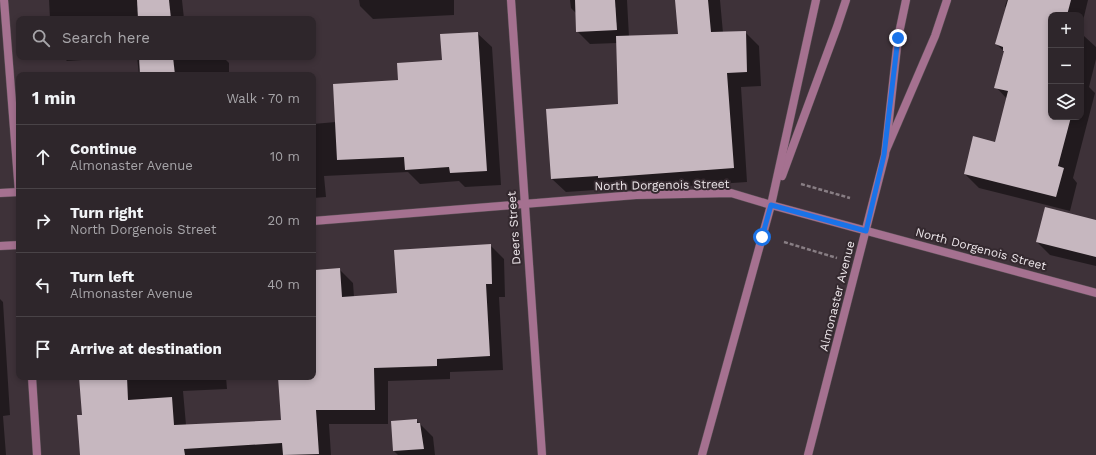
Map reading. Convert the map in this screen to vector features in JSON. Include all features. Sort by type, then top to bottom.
[{"type":"street","points":[[4,0],[16,154]]},
{"type":"street","name":"Deers Street","points":[[511,0],[542,455]]},
{"type":"street","points":[[702,455],[771,205],[816,0]]},
{"type":"street","points":[[771,205],[846,0]]},
{"type":"street","name":"Almonaster Avenue","points":[[808,455],[866,231],[884,155],[898,38],[906,0]]},
{"type":"street","points":[[884,155],[935,36],[947,0]]},
{"type":"street","points":[[0,193],[16,192]]},
{"type":"street","name":"North Dorgenois Street","points":[[316,221],[636,195],[731,193],[1096,293]]},
{"type":"street","points":[[0,246],[16,245]]},
{"type":"street","points":[[32,380],[37,455]]},
{"type":"path","points":[[799,184],[850,198]]},
{"type":"path","points":[[784,242],[837,258]]},
{"type":"building","points":[[137,0],[169,0],[171,16],[138,16]]},
{"type":"building","points":[[575,0],[615,0],[617,30],[576,32]]},
{"type":"building","points":[[675,0],[708,0],[711,32],[746,31],[747,72],[727,73],[734,168],[598,178],[598,176],[551,179],[546,109],[618,104],[616,36],[678,34]]},
{"type":"building","points":[[1008,0],[1071,0],[1068,12],[1048,12],[1048,120],[1070,120],[1058,166],[1064,168],[1056,197],[964,174],[973,136],[995,142],[1008,91],[994,88],[1004,51],[1003,47],[995,44]]},
{"type":"building","points":[[478,32],[487,171],[450,173],[449,167],[405,170],[404,157],[337,160],[333,84],[398,80],[397,63],[442,60],[440,34]]},
{"type":"building","points":[[139,60],[173,60],[175,72],[140,72]]},
{"type":"building","points":[[1045,207],[1096,220],[1096,257],[1036,242]]},
{"type":"building","points":[[491,244],[492,284],[486,284],[490,356],[437,359],[437,366],[374,368],[375,410],[316,410],[319,454],[283,455],[282,443],[184,449],[185,455],[80,455],[77,415],[82,415],[79,380],[127,380],[128,400],[172,397],[174,425],[281,420],[278,380],[316,380],[316,270],[340,268],[342,297],[397,293],[394,250]]},
{"type":"building","points":[[417,419],[417,423],[420,423],[424,449],[393,451],[391,421]]},
{"type":"route","points":[[762,237],[771,205],[866,231],[884,155],[898,38]]}]
